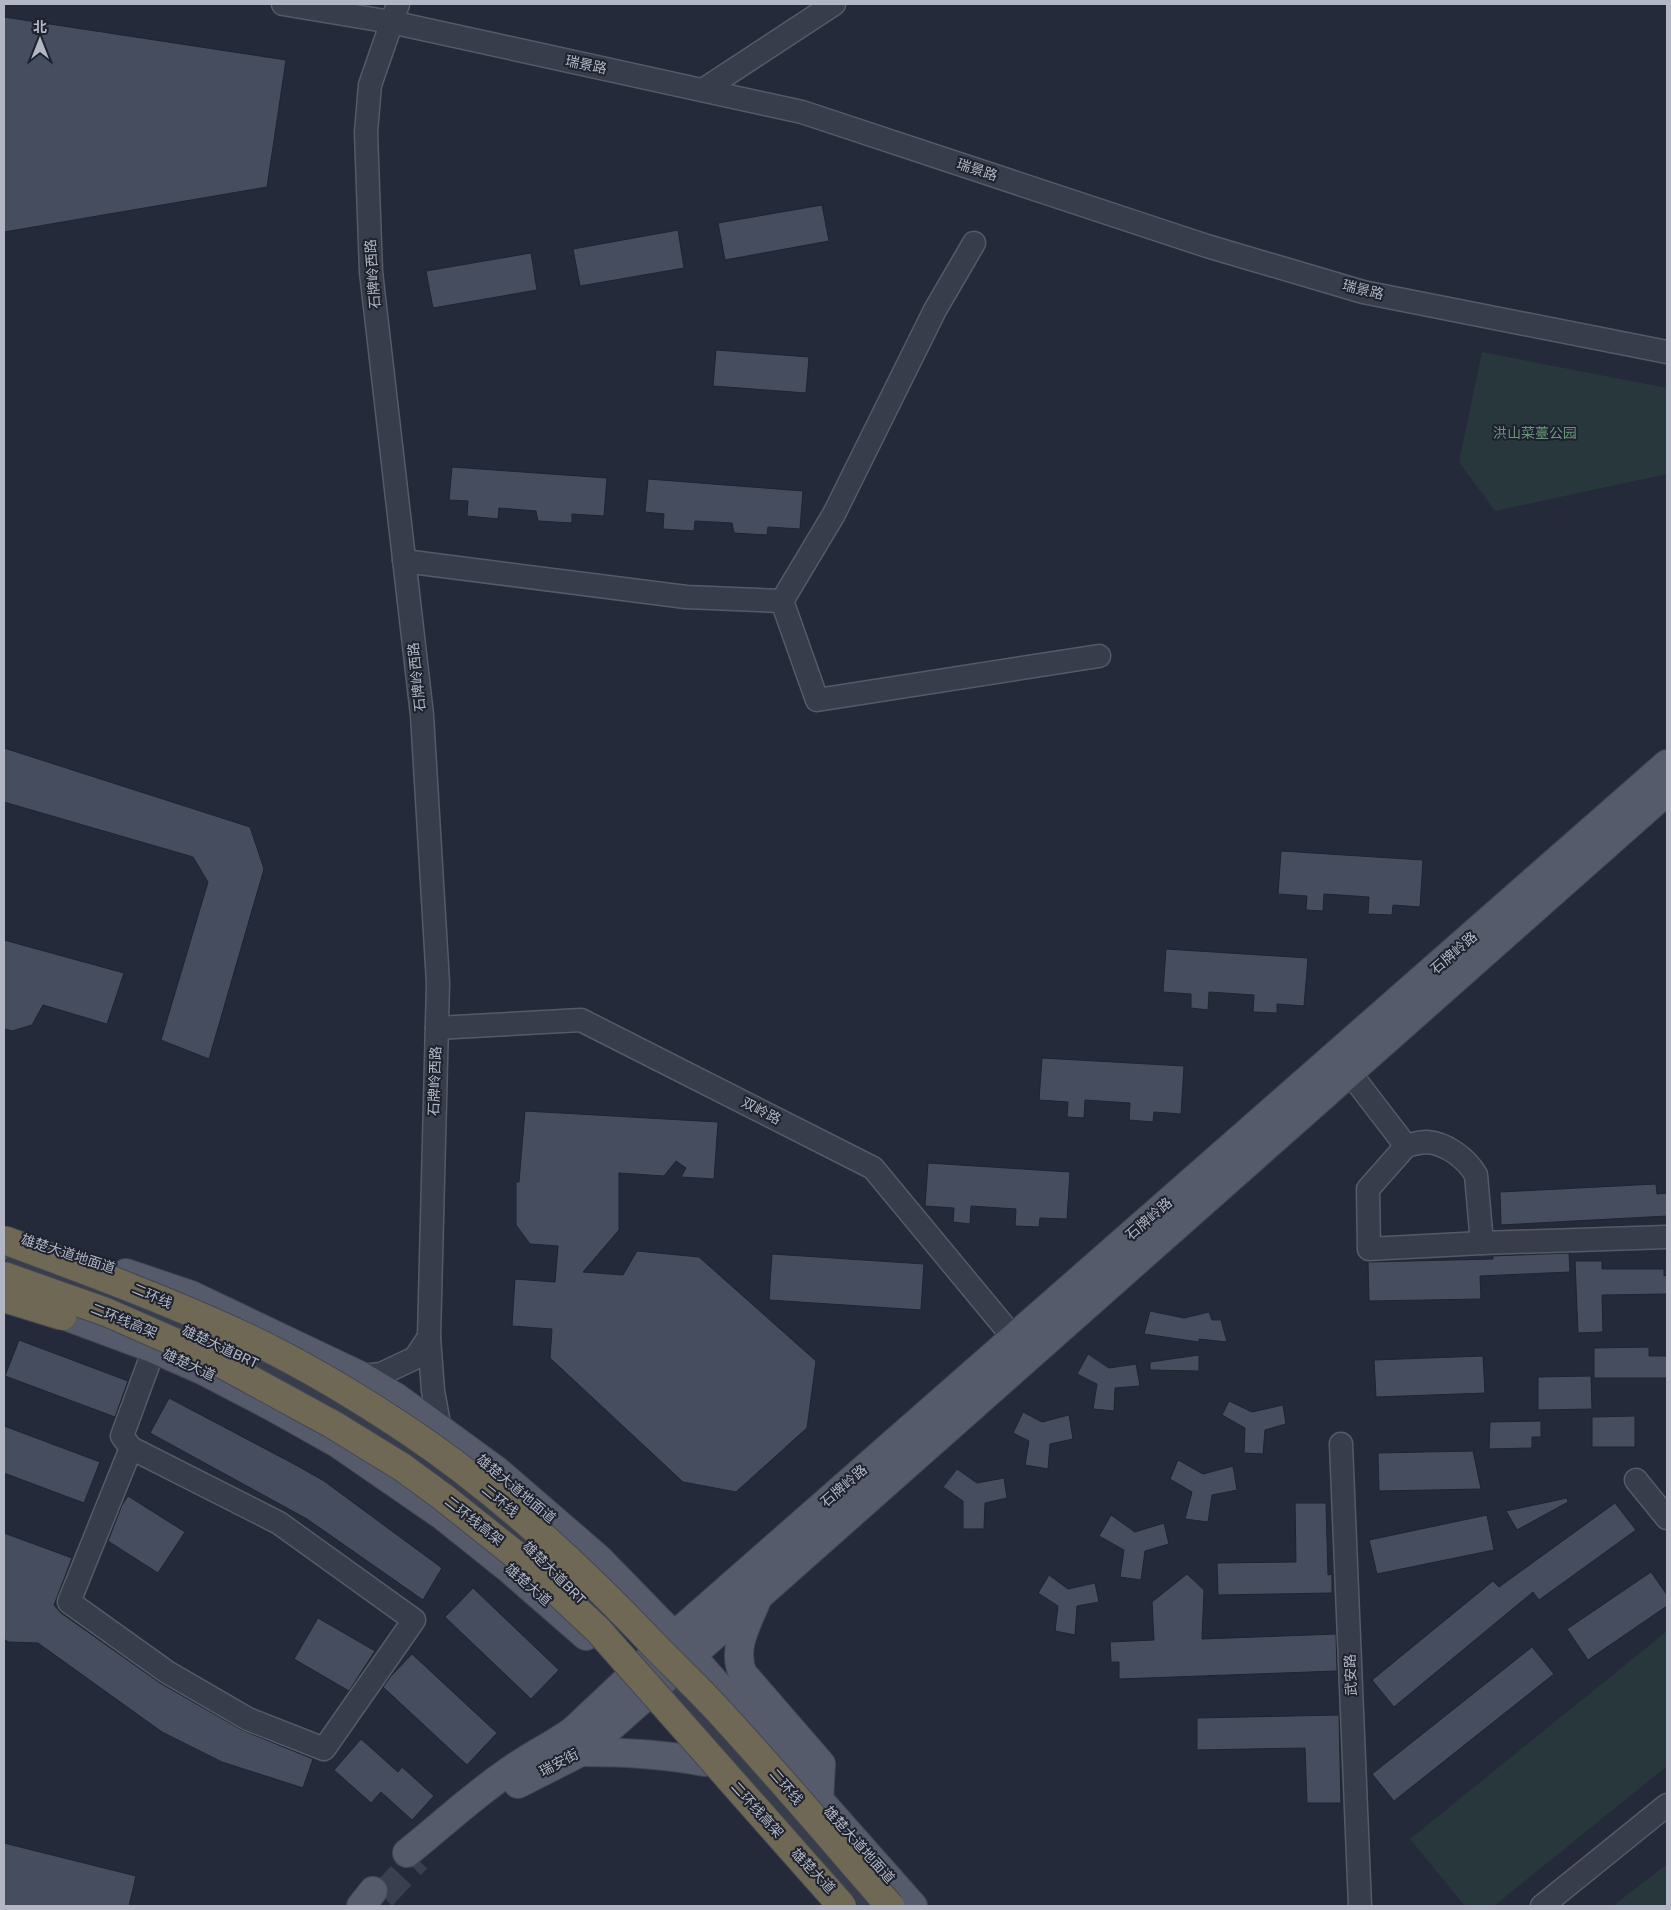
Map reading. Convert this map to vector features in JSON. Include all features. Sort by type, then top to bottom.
[{"type":"highway","name":"二环线","points":[[4,1240],[142,1291],[248,1338],[306,1369],[408,1430],[453,1462],[540,1534],[621,1610],[725,1718],[890,1906]]},
{"type":"highway","name":"二环线高架","points":[[4,1276],[106,1312],[211,1358],[332,1424],[402,1467],[488,1532],[565,1598],[598,1630],[651,1685],[842,1906]]},
{"type":"highway","points":[[4,1296],[76,1320],[188,1363],[256,1397],[342,1445],[403,1484],[517,1575],[617,1669],[651,1685]]},
{"type":"main road","name":"石牌岭路","points":[[682,1646],[758,1597],[1342,1064],[1667,764]]},
{"type":"main road","name":"石牌岭路","points":[[651,1685],[682,1646],[1013,1337],[1667,791]]},
{"type":"main road","name":"雄楚大道地面道","points":[[4,1233],[191,1295],[361,1376],[396,1397],[496,1470],[598,1558],[682,1646],[913,1906]]},
{"type":"main road","name":"雄楚大道","points":[[4,1296],[154,1349],[204,1371],[337,1443],[443,1516],[651,1685],[706,1762],[847,1906]]},
{"type":"main road","points":[[758,1597],[741,1641],[738,1664],[742,1674],[820,1764],[819,1800]]},
{"type":"main road","name":"瑞安街","points":[[651,1685],[581,1752],[515,1785],[412,1856],[489,1786],[516,1766],[651,1685]]},
{"type":"main road","points":[[581,1752],[637,1752],[706,1762]]},
{"type":"street","name":"瑞景路","points":[[282,4],[394,13],[703,90],[802,112],[1207,246],[1363,292],[1667,352]]},
{"type":"street","points":[[703,90],[834,4]]},
{"type":"street","name":"石牌岭西路","points":[[394,13],[370,85],[366,132],[371,272],[422,715],[438,983],[429,1337],[433,1390],[440,1429]]},
{"type":"street","points":[[782,602],[834,514],[935,310],[974,243]]},
{"type":"street","points":[[404,561],[686,597],[782,602]]},
{"type":"street","points":[[782,602],[817,700],[1099,656]]},
{"type":"street","name":"双岭路","points":[[437,1028],[581,1020],[874,1168],[1013,1337]]},
{"type":"street","points":[[1342,1064],[1406,1146]]},
{"type":"street","points":[[1482,1243],[1476,1175],[1471,1166],[1438,1144],[1424,1142],[1406,1146],[1368,1189],[1369,1249],[1482,1243],[1667,1238]]},
{"type":"street","name":"雄楚大道BRT","points":[[4,1263],[82,1287],[210,1341],[291,1380],[409,1451],[448,1478],[509,1528],[651,1685],[867,1906]]},
{"type":"street","points":[[361,1376],[381,1374],[415,1358],[429,1337]]},
{"type":"street","points":[[131,1448],[69,1602],[167,1672],[248,1719],[324,1749],[414,1620],[279,1523],[131,1448],[122,1436],[154,1349]]},
{"type":"street","name":"武安路","points":[[1341,1444],[1360,1906]]},
{"type":"street","points":[[1636,1480],[1667,1518]]},
{"type":"street","points":[[1542,1906],[1667,1805]]},
{"type":"green space","name":"洪山菜薹公园","points":[[1482,352],[1667,388],[1667,474],[1495,511],[1459,462]]},
{"type":"green space","points":[[1667,1631],[1667,1766],[1494,1906],[1465,1906],[1410,1839]]},
{"type":"green space","points":[[1667,1864],[1667,1906],[1613,1906]]},
{"type":"building","points":[[4,17],[286,60],[267,187],[4,232]]},
{"type":"building","points":[[822,205],[829,241],[725,260],[718,223]]},
{"type":"building","points":[[678,230],[684,268],[580,286],[573,249]]},
{"type":"building","points":[[531,253],[537,290],[433,308],[426,271]]},
{"type":"building","points":[[716,350],[809,357],[806,393],[713,386]]},
{"type":"building","points":[[452,467],[607,478],[604,516],[572,514],[572,523],[538,521],[536,511],[499,508],[498,519],[467,516],[468,501],[449,500]]},
{"type":"building","points":[[648,479],[803,491],[800,529],[768,527],[767,535],[734,533],[732,523],[695,521],[694,531],[663,529],[664,514],[645,512]]},
{"type":"building","points":[[4,748],[250,827],[264,869],[209,1059],[161,1040],[208,882],[193,857],[4,802]]},
{"type":"building","points":[[1281,851],[1423,860],[1420,907],[1393,905],[1392,915],[1368,914],[1369,897],[1324,894],[1323,911],[1306,910],[1307,896],[1278,894]]},
{"type":"building","points":[[4,940],[124,973],[107,1024],[43,1005],[32,1025],[12,1031],[4,1029]]},
{"type":"building","points":[[1166,949],[1308,958],[1304,1006],[1277,1004],[1277,1013],[1253,1012],[1254,995],[1209,992],[1208,1010],[1191,1008],[1191,994],[1163,992]]},
{"type":"building","points":[[1042,1058],[1184,1066],[1181,1114],[1154,1112],[1153,1122],[1129,1120],[1130,1103],[1085,1100],[1084,1118],[1067,1117],[1068,1102],[1039,1100]]},
{"type":"building","points":[[525,1111],[718,1122],[714,1179],[681,1177],[686,1168],[676,1161],[664,1176],[619,1173],[619,1230],[583,1272],[623,1275],[637,1251],[699,1257],[816,1361],[807,1428],[736,1492],[683,1482],[550,1358],[552,1329],[512,1326],[515,1279],[555,1282],[558,1246],[530,1244],[516,1225],[516,1182],[519,1182]]},
{"type":"building","points":[[928,1163],[1070,1172],[1067,1219],[1040,1218],[1039,1227],[1015,1226],[1016,1209],[971,1206],[970,1224],[953,1222],[954,1208],[925,1206]]},
{"type":"building","points":[[1656,1184],[1657,1194],[1667,1193],[1667,1216],[1501,1225],[1500,1192]]},
{"type":"building","points":[[1569,1253],[1570,1272],[1480,1276],[1481,1299],[1369,1301],[1368,1262],[1493,1259],[1493,1256]]},
{"type":"building","points":[[772,1254],[924,1264],[921,1310],[769,1300]]},
{"type":"building","points":[[1575,1261],[1602,1261],[1602,1269],[1664,1269],[1664,1276],[1667,1275],[1667,1294],[1602,1295],[1603,1332],[1578,1333]]},
{"type":"building","points":[[1150,1311],[1184,1318],[1209,1312],[1212,1320],[1221,1320],[1227,1342],[1199,1339],[1199,1342],[1144,1334]]},
{"type":"building","points":[[19,1340],[128,1381],[115,1417],[5,1376]]},
{"type":"building","points":[[1649,1347],[1649,1356],[1667,1356],[1667,1378],[1594,1378],[1594,1348]]},
{"type":"building","points":[[1088,1354],[1109,1368],[1136,1364],[1140,1386],[1115,1388],[1114,1411],[1093,1409],[1097,1384],[1077,1374]]},
{"type":"building","points":[[1199,1355],[1199,1371],[1150,1370],[1150,1362]]},
{"type":"building","points":[[1483,1356],[1485,1393],[1376,1397],[1374,1360]]},
{"type":"building","points":[[1591,1376],[1592,1409],[1538,1410],[1538,1377]]},
{"type":"building","points":[[169,1398],[324,1481],[442,1568],[423,1600],[307,1519],[150,1433]]},
{"type":"building","points":[[1229,1401],[1252,1412],[1283,1405],[1286,1424],[1265,1430],[1263,1454],[1244,1453],[1245,1428],[1222,1415]]},
{"type":"building","points":[[1023,1412],[1042,1422],[1069,1415],[1073,1439],[1050,1444],[1048,1469],[1025,1465],[1029,1441],[1013,1433]]},
{"type":"building","points":[[1635,1416],[1635,1447],[1592,1447],[1592,1417]]},
{"type":"building","points":[[1541,1421],[1541,1437],[1532,1437],[1532,1448],[1489,1449],[1490,1422]]},
{"type":"building","points":[[4,1426],[100,1462],[84,1503],[4,1473]]},
{"type":"building","points":[[1473,1451],[1481,1489],[1379,1491],[1378,1453]]},
{"type":"building","points":[[1178,1460],[1203,1474],[1233,1466],[1237,1490],[1212,1495],[1208,1522],[1185,1519],[1192,1492],[1170,1479]]},
{"type":"building","points":[[957,1469],[977,1483],[1004,1478],[1007,1498],[985,1503],[984,1529],[963,1529],[963,1501],[943,1487]]},
{"type":"building","points":[[128,1496],[185,1532],[158,1573],[108,1541],[122,1505]]},
{"type":"building","points":[[1567,1498],[1568,1502],[1517,1530],[1506,1511]]},
{"type":"building","points":[[1295,1503],[1326,1503],[1328,1575],[1332,1574],[1332,1593],[1218,1595],[1217,1563],[1296,1562]]},
{"type":"building","points":[[1615,1503],[1636,1530],[1539,1600],[1533,1592],[1394,1707],[1372,1680],[1493,1581],[1499,1587]]},
{"type":"building","points":[[1111,1515],[1135,1532],[1164,1523],[1169,1544],[1145,1551],[1141,1580],[1120,1577],[1124,1550],[1099,1536]]},
{"type":"building","points":[[1487,1515],[1494,1550],[1377,1574],[1369,1540]]},
{"type":"building","points":[[4,1533],[72,1558],[54,1605],[61,1613],[160,1683],[242,1730],[313,1759],[303,1788],[222,1762],[162,1732],[38,1643],[8,1642],[4,1639]]},
{"type":"building","points":[[1651,1572],[1667,1595],[1667,1606],[1588,1660],[1567,1629]]},
{"type":"building","points":[[1187,1574],[1204,1590],[1202,1639],[1336,1634],[1337,1671],[1119,1679],[1119,1662],[1111,1662],[1110,1642],[1154,1640],[1152,1602]]},
{"type":"building","points":[[1049,1575],[1068,1589],[1095,1583],[1099,1602],[1077,1606],[1075,1635],[1055,1631],[1058,1606],[1038,1593]]},
{"type":"building","points":[[473,1588],[559,1670],[531,1699],[445,1617]]},
{"type":"building","points":[[318,1618],[375,1651],[349,1691],[294,1659]]},
{"type":"building","points":[[1532,1647],[1554,1674],[1394,1801],[1372,1774]]},
{"type":"building","points":[[412,1654],[497,1733],[467,1765],[383,1687]]},
{"type":"building","points":[[1339,1715],[1341,1803],[1307,1803],[1305,1748],[1197,1750],[1197,1718]]},
{"type":"building","points":[[361,1739],[398,1772],[402,1767],[434,1796],[412,1820],[381,1792],[371,1803],[334,1770]]},
{"type":"building","points":[[4,1843],[136,1876],[129,1906],[4,1906]]},
{"type":"tunnel","points":[[382,1896],[417,1859]]}]
